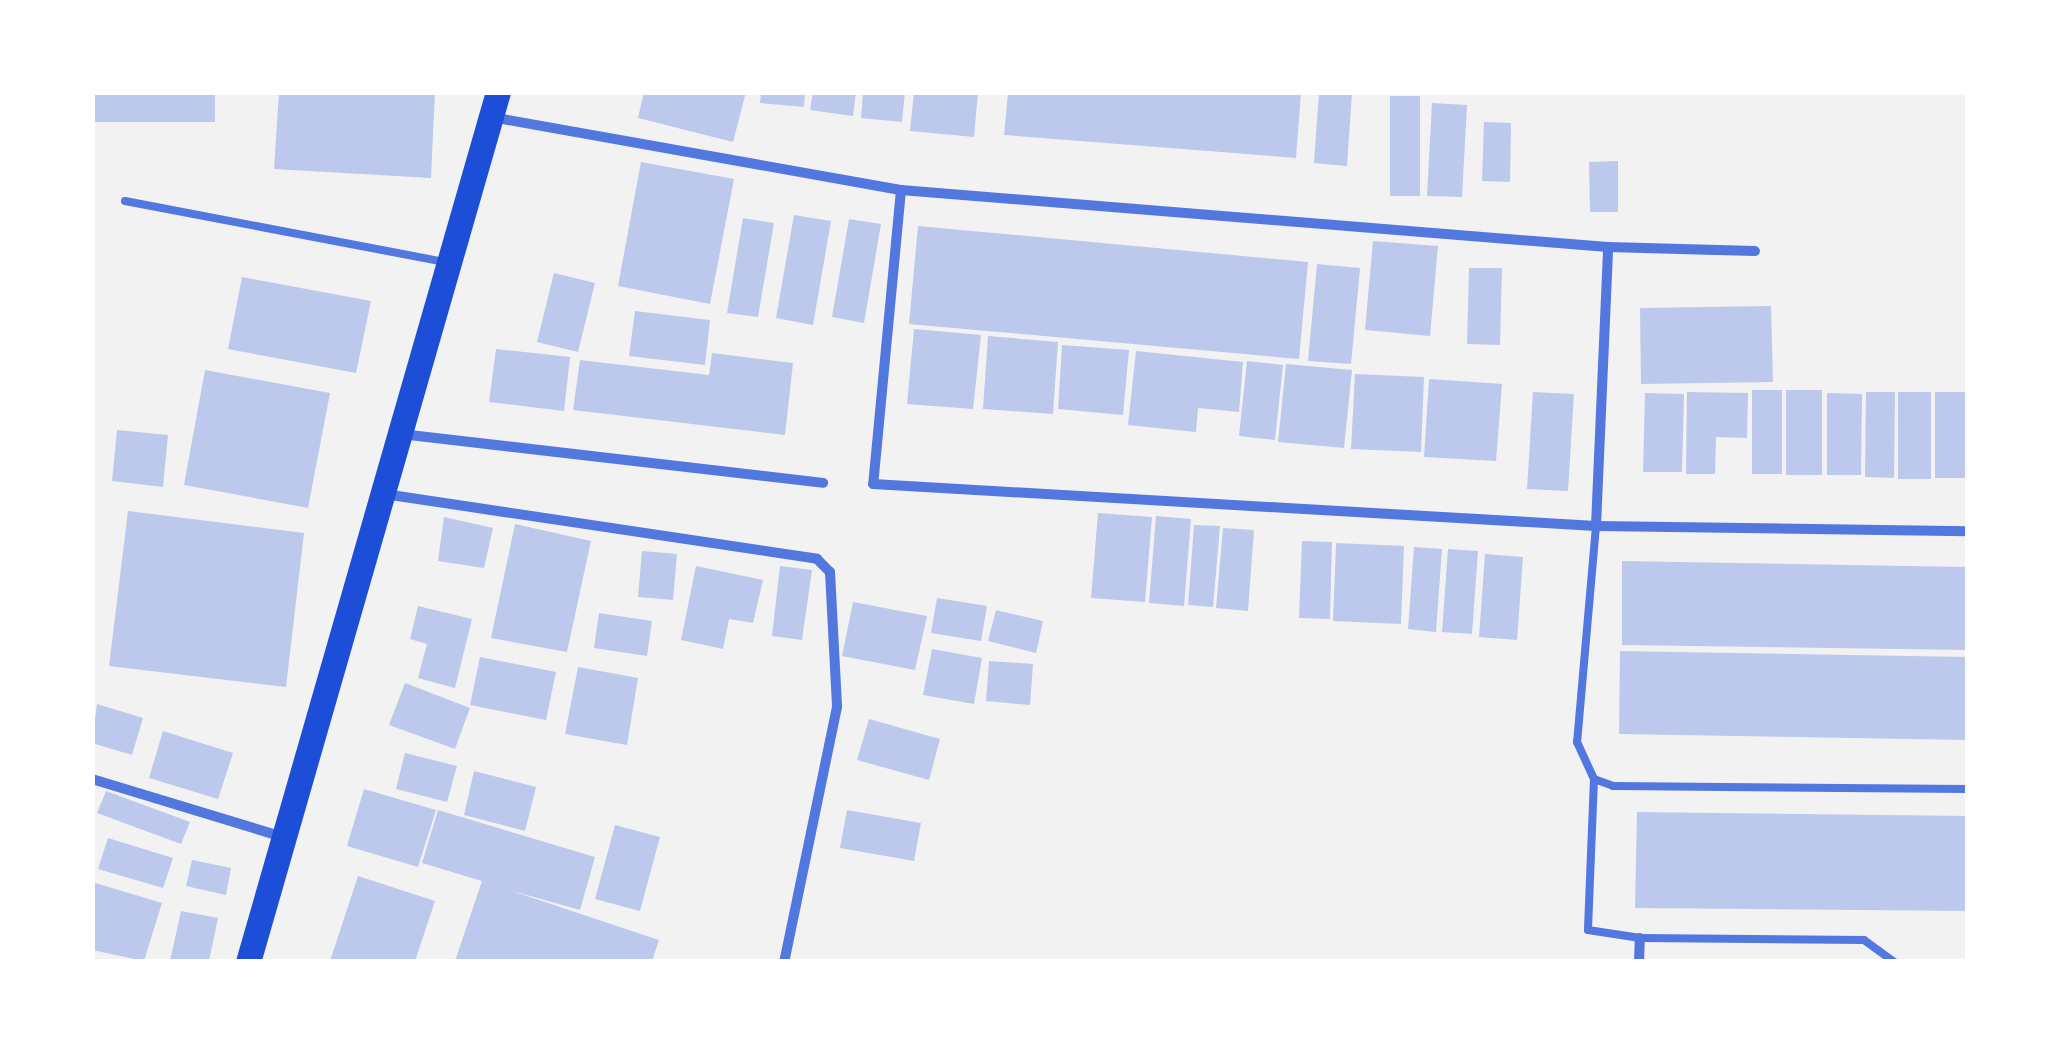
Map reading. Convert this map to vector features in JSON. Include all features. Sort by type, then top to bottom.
[{"type":"main road","points":[[248,962],[494,105]]},
{"type":"street","points":[[494,105],[901,190],[1608,247],[1755,251]]},
{"type":"street","points":[[901,190],[872,484],[1596,526],[1968,531]]},
{"type":"street","points":[[1596,526],[1608,247]]},
{"type":"street","points":[[400,434],[823,483]]},
{"type":"street","points":[[383,494],[816,560],[830,572],[837,707],[784,962]]},
{"type":"street","points":[[92,779],[284,838]]},
{"type":"street","points":[[1639,962],[1640,938]]},
{"type":"lane","points":[[125,200],[449,262]]},
{"type":"lane","points":[[1596,526],[1578,742],[1594,779],[1588,930],[1640,938],[1864,940],[1894,962]]},
{"type":"lane","points":[[1594,779],[1613,786],[1968,788]]},
{"type":"building","points":[[92,92],[215,92],[215,122],[92,122]]},
{"type":"building","points":[[279,92],[435,92],[431,178],[274,169]]},
{"type":"building","points":[[644,92],[746,92],[733,142],[638,118]]},
{"type":"building","points":[[761,92],[805,92],[804,107],[760,103]]},
{"type":"building","points":[[813,92],[856,92],[853,116],[810,110]]},
{"type":"building","points":[[863,92],[905,92],[902,122],[861,118]]},
{"type":"building","points":[[914,92],[978,92],[974,137],[910,131]]},
{"type":"building","points":[[1008,92],[1301,92],[1296,158],[1004,135]]},
{"type":"building","points":[[1319,92],[1352,92],[1347,166],[1314,163]]},
{"type":"building","points":[[1390,96],[1420,96],[1420,196],[1390,196]]},
{"type":"building","points":[[1432,103],[1467,105],[1462,197],[1427,196]]},
{"type":"building","points":[[1484,122],[1511,123],[1510,182],[1482,181]]},
{"type":"building","points":[[1618,161],[1618,212],[1590,212],[1589,162]]},
{"type":"building","points":[[641,162],[734,179],[710,304],[618,286]]},
{"type":"building","points":[[794,215],[831,221],[813,325],[776,318]]},
{"type":"building","points":[[743,218],[774,223],[758,317],[727,313]]},
{"type":"building","points":[[849,219],[881,224],[864,323],[832,317]]},
{"type":"building","points":[[918,226],[1308,262],[1299,359],[909,324]]},
{"type":"building","points":[[1373,241],[1438,246],[1430,336],[1365,330]]},
{"type":"building","points":[[1317,264],[1360,268],[1351,364],[1308,361]]},
{"type":"building","points":[[1469,268],[1502,268],[1500,345],[1467,344]]},
{"type":"building","points":[[554,273],[595,283],[578,352],[537,342]]},
{"type":"building","points":[[242,277],[371,301],[356,373],[228,349]]},
{"type":"building","points":[[1771,306],[1773,382],[1641,384],[1640,308]]},
{"type":"building","points":[[635,311],[710,320],[705,365],[629,356]]},
{"type":"building","points":[[914,329],[981,335],[973,409],[907,404]]},
{"type":"building","points":[[988,336],[1058,342],[1053,414],[983,409]]},
{"type":"building","points":[[1062,345],[1129,350],[1123,415],[1058,409]]},
{"type":"building","points":[[496,349],[570,357],[564,411],[489,402]]},
{"type":"building","points":[[1136,351],[1243,362],[1239,412],[1198,408],[1196,432],[1128,425]]},
{"type":"building","points":[[712,353],[793,363],[785,435],[573,410],[580,360],[709,375]]},
{"type":"building","points":[[1247,361],[1283,365],[1275,440],[1239,436]]},
{"type":"building","points":[[1286,364],[1352,370],[1344,448],[1278,442]]},
{"type":"building","points":[[205,370],[330,393],[308,508],[184,485]]},
{"type":"building","points":[[1355,374],[1424,377],[1421,452],[1351,449]]},
{"type":"building","points":[[1429,379],[1502,384],[1496,461],[1424,457]]},
{"type":"building","points":[[1752,390],[1782,390],[1782,474],[1752,474]]},
{"type":"building","points":[[1786,390],[1822,390],[1822,475],[1786,475]]},
{"type":"building","points":[[1533,392],[1574,394],[1568,491],[1527,489]]},
{"type":"building","points":[[1687,392],[1748,393],[1747,438],[1716,437],[1715,474],[1686,474]]},
{"type":"building","points":[[1866,392],[1895,392],[1894,478],[1865,477]]},
{"type":"building","points":[[1898,392],[1931,392],[1931,479],[1898,479]]},
{"type":"building","points":[[1935,392],[1968,392],[1968,478],[1935,478]]},
{"type":"building","points":[[1645,393],[1684,394],[1682,472],[1643,472]]},
{"type":"building","points":[[1827,393],[1862,394],[1861,475],[1827,475]]},
{"type":"building","points":[[117,430],[168,435],[163,487],[112,481]]},
{"type":"building","points":[[128,511],[304,533],[286,687],[109,666]]},
{"type":"building","points":[[1098,513],[1152,517],[1145,602],[1091,598]]},
{"type":"building","points":[[1156,516],[1191,519],[1184,606],[1149,603]]},
{"type":"building","points":[[444,517],[493,528],[484,568],[438,561]]},
{"type":"building","points":[[515,524],[591,541],[567,652],[491,638]]},
{"type":"building","points":[[1194,525],[1220,526],[1213,607],[1188,605]]},
{"type":"building","points":[[1223,528],[1254,530],[1248,611],[1216,608]]},
{"type":"building","points":[[1302,541],[1332,542],[1330,619],[1299,618]]},
{"type":"building","points":[[1336,543],[1404,546],[1401,624],[1333,621]]},
{"type":"building","points":[[1414,547],[1442,549],[1436,632],[1408,629]]},
{"type":"building","points":[[1448,549],[1478,551],[1472,634],[1442,632]]},
{"type":"building","points":[[642,551],[677,554],[673,600],[638,597]]},
{"type":"building","points":[[1485,554],[1523,557],[1517,640],[1479,637]]},
{"type":"building","points":[[1622,561],[1968,567],[1968,650],[1622,645]]},
{"type":"building","points":[[696,566],[763,580],[753,623],[729,619],[723,649],[681,640]]},
{"type":"building","points":[[780,566],[812,570],[802,640],[772,636]]},
{"type":"building","points":[[937,598],[987,606],[981,641],[931,633]]},
{"type":"building","points":[[853,602],[927,616],[915,670],[842,656]]},
{"type":"building","points":[[418,606],[472,619],[455,688],[418,678],[427,644],[410,639]]},
{"type":"building","points":[[996,610],[1043,621],[1036,653],[988,641]]},
{"type":"building","points":[[599,613],[652,621],[647,656],[594,648]]},
{"type":"building","points":[[932,649],[982,658],[974,704],[923,695]]},
{"type":"building","points":[[1620,651],[1968,657],[1968,740],[1619,734]]},
{"type":"building","points":[[480,657],[556,672],[546,720],[470,705]]},
{"type":"building","points":[[989,661],[1033,664],[1030,705],[986,701]]},
{"type":"building","points":[[578,667],[638,678],[627,745],[565,734]]},
{"type":"building","points":[[405,683],[470,708],[455,749],[389,725]]},
{"type":"building","points":[[97,704],[143,718],[132,755],[92,743]]},
{"type":"building","points":[[869,719],[940,739],[929,780],[857,760]]},
{"type":"building","points":[[163,731],[233,753],[218,799],[149,778]]},
{"type":"building","points":[[405,753],[457,766],[447,802],[396,789]]},
{"type":"building","points":[[474,771],[536,787],[525,831],[464,815]]},
{"type":"building","points":[[364,789],[436,810],[418,867],[347,846]]},
{"type":"building","points":[[106,791],[190,822],[181,844],[97,813]]},
{"type":"building","points":[[438,810],[595,857],[580,910],[509,890],[659,940],[652,961],[455,961],[482,881],[422,863]]},
{"type":"building","points":[[847,810],[921,823],[914,861],[840,848]]},
{"type":"building","points":[[1637,812],[1968,816],[1968,911],[1635,908]]},
{"type":"building","points":[[615,825],[660,837],[640,911],[595,899]]},
{"type":"building","points":[[108,838],[173,858],[163,888],[98,869]]},
{"type":"building","points":[[192,860],[231,868],[226,895],[186,886]]},
{"type":"building","points":[[358,876],[435,901],[415,961],[330,961]]},
{"type":"building","points":[[92,882],[162,903],[144,961],[92,950]]},
{"type":"building","points":[[181,911],[218,918],[209,961],[170,961]]}]
